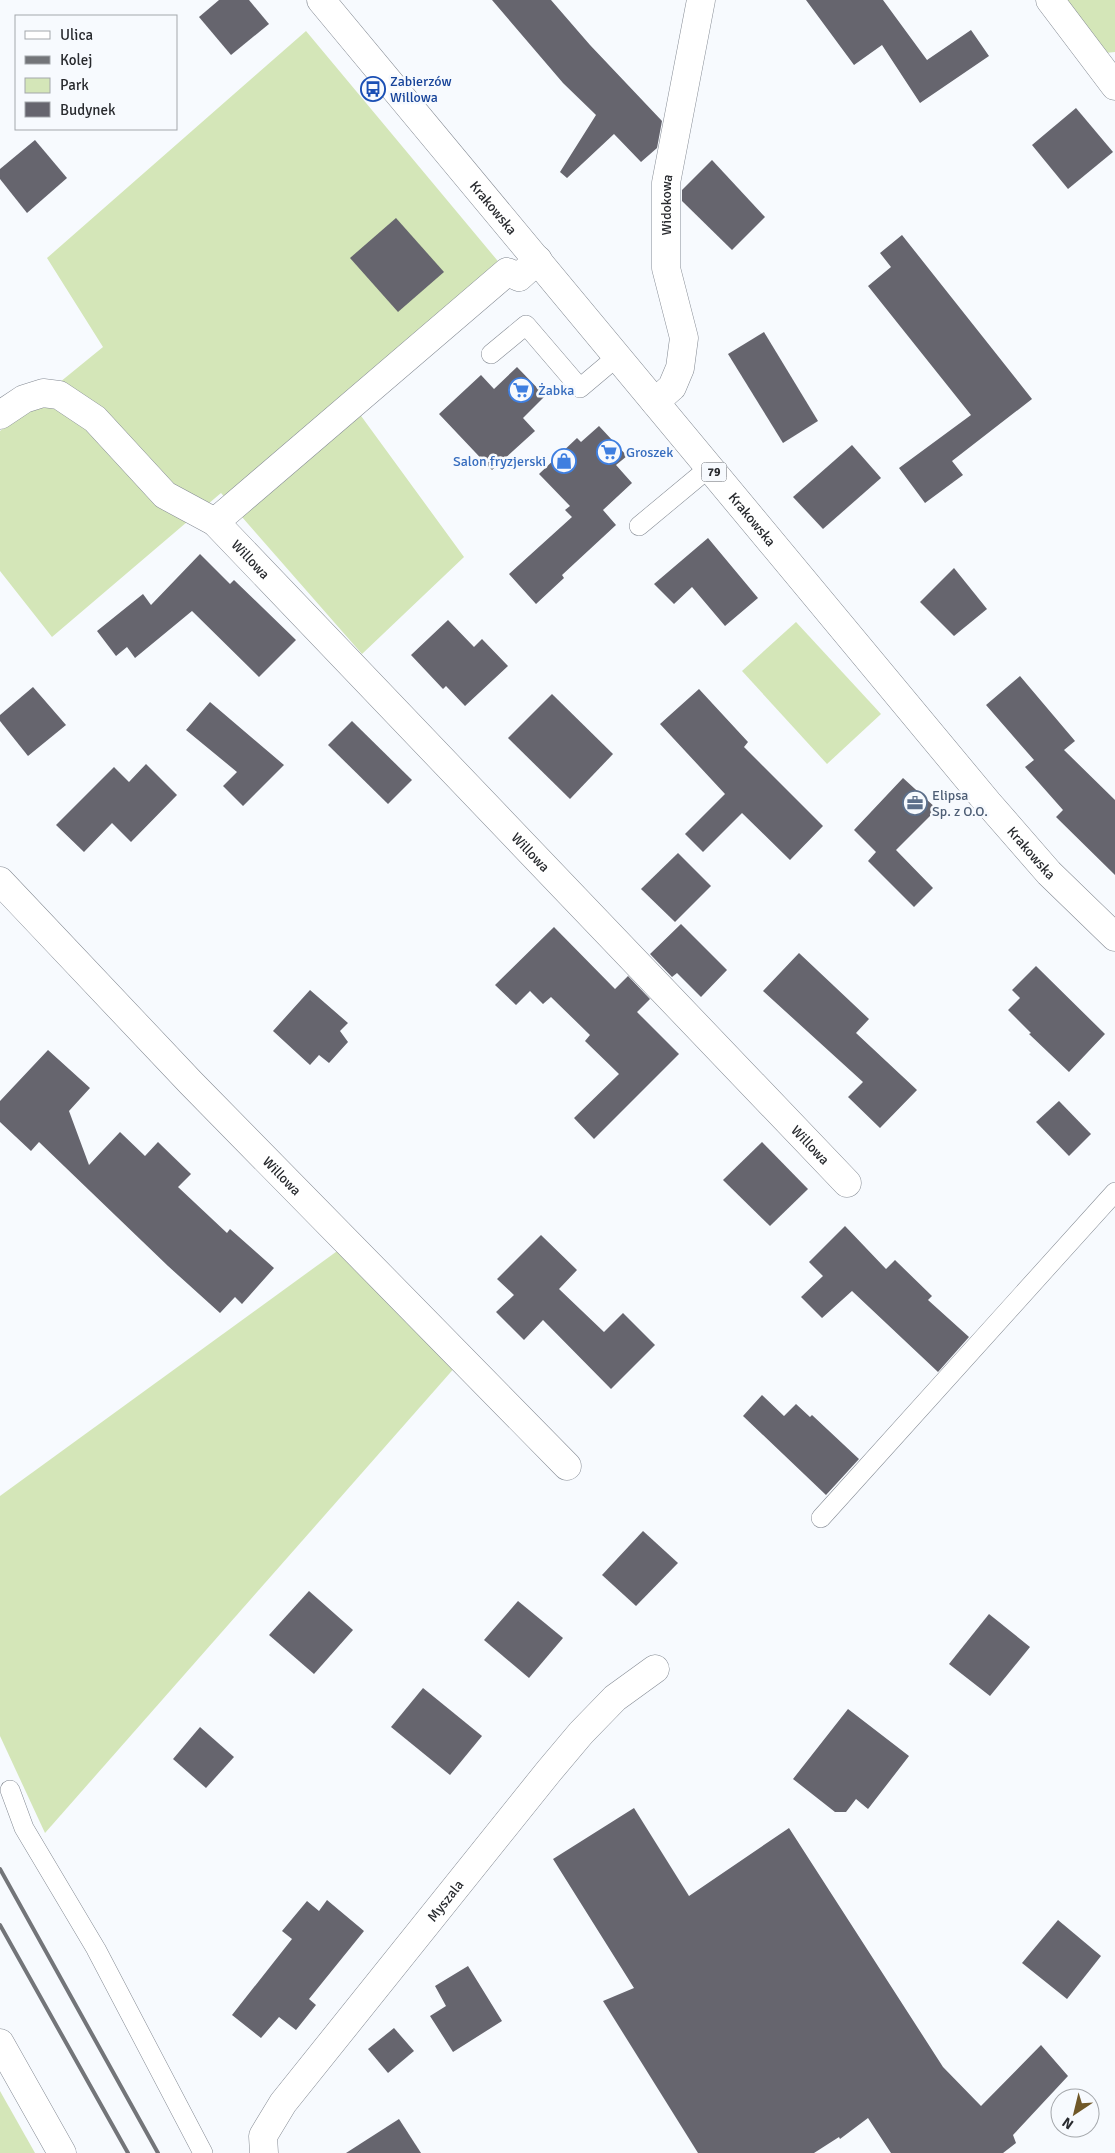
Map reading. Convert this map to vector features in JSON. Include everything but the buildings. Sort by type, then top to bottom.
[{"type":"street","name":"Krakowska","points":[[321,0],[988,803],[1049,873],[1115,938]]},
{"type":"street","name":"Widokowa","points":[[655,402],[672,387],[680,368],[684,338],[666,268],[666,183],[701,0]]},
{"type":"street","points":[[1050,0],[1115,86]]},
{"type":"street","points":[[215,522],[508,272],[519,277],[538,260]]},
{"type":"street","name":"Willowa","points":[[0,415],[24,399],[43,393],[59,395],[95,419],[165,495],[215,522],[847,1183]]},
{"type":"street","name":"Willowa","points":[[0,881],[191,1083],[567,1466]]},
{"type":"street","name":"Myszala","points":[[264,2153],[263,2136],[283,2103],[549,1771],[581,1733],[615,1698],[655,1669]]},
{"type":"street","points":[[0,2043],[62,2153]]},
{"type":"lane","points":[[491,354],[526,325],[580,388],[618,356]]},
{"type":"lane","points":[[638,526],[710,467]]},
{"type":"lane","points":[[822,1518],[1115,1192]]},
{"type":"lane","points":[[10,1790],[24,1828],[96,1949],[203,2153]]},
{"type":"green space","points":[[1066,0],[1115,0],[1115,52],[1105,53]]},
{"type":"green space","points":[[306,31],[507,272],[348,398],[464,557],[362,654],[221,493],[52,637],[0,571],[0,431],[103,347],[47,258]]},
{"type":"green space","points":[[796,622],[881,714],[827,764],[742,671]]},
{"type":"green space","points":[[340,1249],[457,1365],[45,1833],[0,1736],[0,1496]]},
{"type":"green space","points":[[0,2091],[35,2153],[0,2153]]},
{"type":"railway","points":[[0,1869],[158,2153]]},
{"type":"railway","points":[[0,1925],[128,2153]]},
{"type":"place","name":"Zabierzów Willowa","points":[[373,89]]},
{"type":"place","name":"Żabka","points":[[521,390]]},
{"type":"place","name":"Groszek","points":[[609,452]]},
{"type":"place","name":"Salon fryzjerski","points":[[564,461]]},
{"type":"place","name":"Elipsa Sp. z O.O.","points":[[915,803]]}]
